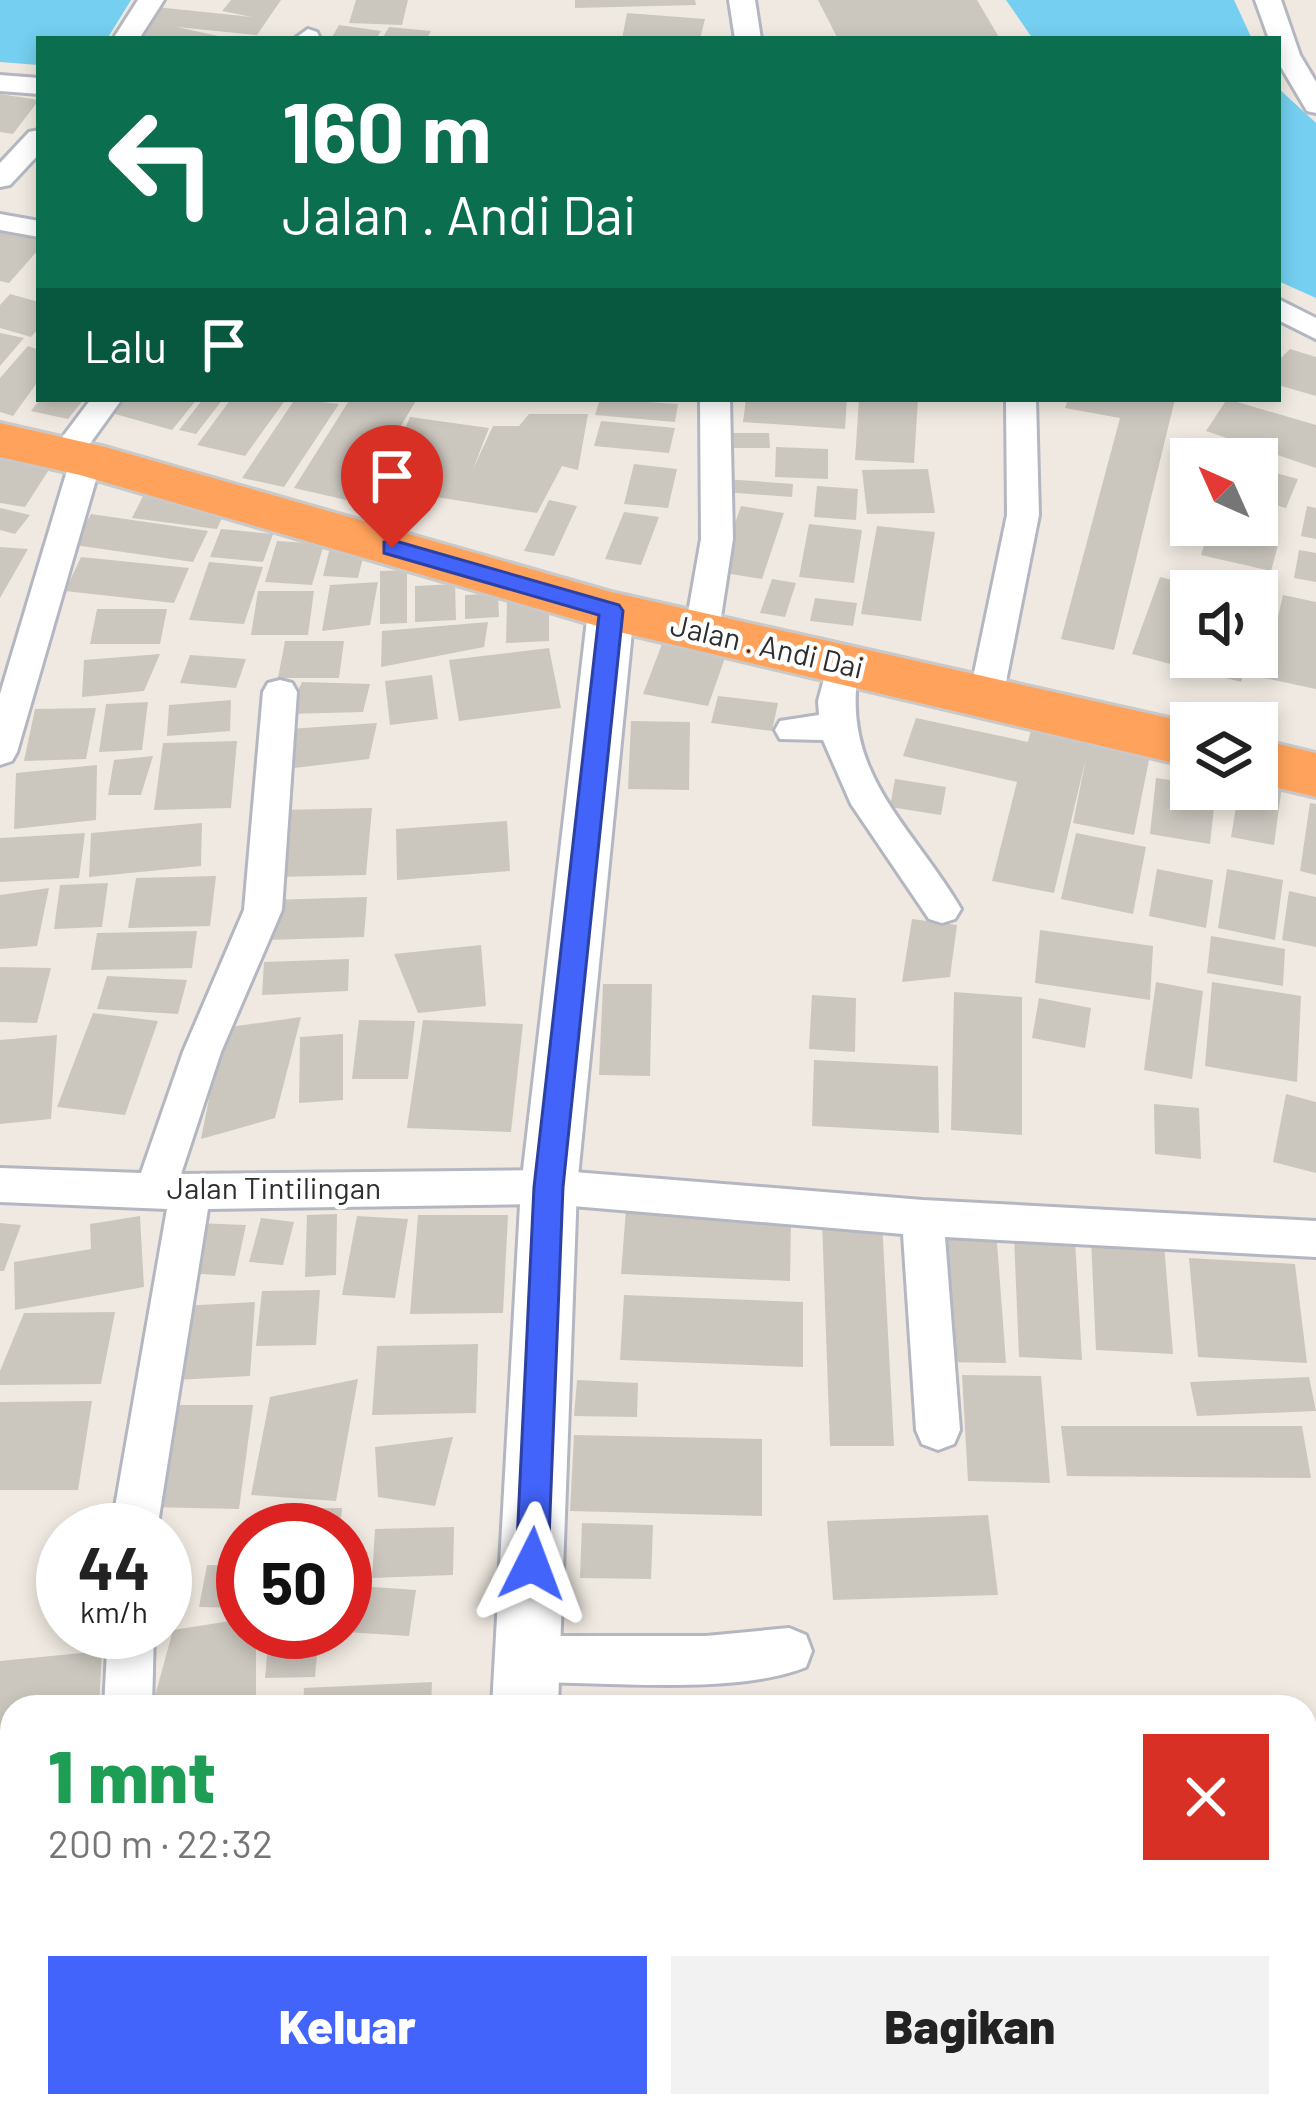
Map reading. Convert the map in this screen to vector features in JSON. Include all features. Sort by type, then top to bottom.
[{"type":"highway","name":"Jalan . Andi Dai","points":[[0,440],[75,457],[611,611],[1170,740]]},
{"type":"highway","points":[[1278,766],[1316,775]]},
{"type":"main road","points":[[526,1683],[549,1187],[611,611]]},
{"type":"street","points":[[128,36],[151,0]]},
{"type":"street","points":[[742,0],[748,36]]},
{"type":"street","points":[[1268,0],[1280,36]]},
{"type":"street","points":[[1281,38],[1316,104]]},
{"type":"street","points":[[0,83],[36,86]]},
{"type":"street","points":[[0,179],[36,141]]},
{"type":"street","points":[[0,222],[36,228]]},
{"type":"street","points":[[1281,310],[1316,330]]},
{"type":"street","points":[[0,752],[75,457],[105,402]]},
{"type":"street","points":[[702,631],[717,539],[716,402]]},
{"type":"street","points":[[986,697],[1023,515],[1021,402]]},
{"type":"street","points":[[842,666],[833,727],[850,774],[869,806],[917,863],[942,909]]},
{"type":"street","points":[[137,1503],[173,1190],[202,1052],[263,910],[280,692]]},
{"type":"street","points":[[792,730],[833,727]]},
{"type":"street","name":"Jalan Tintilingan","points":[[0,1185],[173,1190],[549,1187],[923,1218],[1316,1239]]},
{"type":"street","points":[[923,1218],[938,1430]]},
{"type":"street","points":[[526,1683],[789,1651]]},
{"type":"street","points":[[128,1695],[130,1659]]},
{"type":"water","points":[[0,0],[131,0],[109,36],[36,36],[36,65],[0,62]]},
{"type":"water","points":[[1006,0],[1234,0],[1251,36],[1031,36]]},
{"type":"water","points":[[1281,91],[1316,123],[1316,298],[1281,282]]},
{"type":"building","points":[[231,0],[281,0],[257,35],[177,27],[218,36],[136,36],[156,7],[252,17],[222,11]]},
{"type":"building","points":[[356,0],[408,0],[402,25],[349,23]]},
{"type":"building","points":[[575,0],[695,0],[696,5],[575,8]]},
{"type":"building","points":[[818,0],[977,0],[998,36],[836,36]]},
{"type":"building","points":[[627,13],[705,19],[701,36],[623,36]]},
{"type":"building","points":[[339,25],[381,31],[378,36],[333,36]]},
{"type":"building","points":[[389,27],[431,31],[428,36],[384,36]]},
{"type":"building","points":[[0,94],[36,100],[13,134],[0,132]]},
{"type":"building","points":[[0,231],[36,238],[36,252],[9,283],[0,281]]},
{"type":"building","points":[[10,294],[36,301],[36,331],[31,337],[0,328],[0,305]]},
{"type":"building","points":[[0,333],[24,338],[0,366]]},
{"type":"building","points":[[28,346],[36,349],[36,384],[13,416],[0,412],[0,378]]},
{"type":"building","points":[[1290,349],[1316,357],[1316,396],[1281,386],[1281,358]]},
{"type":"building","points":[[38,402],[82,402],[68,419],[31,411]]},
{"type":"building","points":[[117,402],[195,402],[172,430],[108,412]]},
{"type":"building","points":[[201,402],[221,402],[196,434],[179,430]]},
{"type":"building","points":[[229,402],[284,402],[245,456],[197,445]]},
{"type":"building","points":[[293,402],[339,404],[284,487],[242,478]]},
{"type":"building","points":[[348,402],[415,402],[355,502],[294,488]]},
{"type":"building","points":[[599,402],[678,404],[675,422],[595,415]]},
{"type":"building","points":[[746,402],[847,402],[845,429],[743,422]]},
{"type":"building","points":[[859,402],[918,402],[914,463],[855,460]]},
{"type":"building","points":[[1067,402],[1174,402],[1114,650],[1061,639],[1120,418],[1065,408]]},
{"type":"building","points":[[1225,402],[1316,425],[1316,468],[1278,455],[1278,438],[1227,438],[1206,431]]},
{"type":"building","points":[[529,414],[588,414],[578,470],[562,466],[537,513],[379,488],[410,417],[489,428],[473,469],[493,426],[519,426]]},
{"type":"building","points":[[601,421],[675,428],[669,453],[594,446]]},
{"type":"building","points":[[733,433],[769,433],[770,448],[734,448]]},
{"type":"building","points":[[776,447],[828,449],[828,479],[775,477]]},
{"type":"building","points":[[0,459],[50,468],[25,507],[0,503]]},
{"type":"building","points":[[634,464],[677,469],[668,508],[624,504]]},
{"type":"building","points":[[928,469],[935,513],[867,514],[862,470]]},
{"type":"building","points":[[1278,474],[1298,479],[1286,508],[1278,506]]},
{"type":"building","points":[[725,479],[793,484],[792,497],[723,492]]},
{"type":"building","points":[[817,486],[858,489],[856,520],[814,517]]},
{"type":"building","points":[[145,492],[229,502],[217,529],[132,518]]},
{"type":"building","points":[[549,500],[577,506],[554,556],[524,551]]},
{"type":"building","points":[[741,506],[784,513],[762,579],[718,572]]},
{"type":"building","points":[[1307,506],[1316,508],[1316,539],[1301,536]]},
{"type":"building","points":[[0,508],[30,515],[15,534],[0,530]]},
{"type":"building","points":[[624,512],[659,517],[641,565],[605,559]]},
{"type":"building","points":[[91,514],[208,531],[193,562],[74,545]]},
{"type":"building","points":[[809,524],[862,530],[854,583],[799,577]]},
{"type":"building","points":[[877,526],[935,532],[921,621],[861,614]]},
{"type":"building","points":[[221,529],[273,534],[263,562],[210,557]]},
{"type":"building","points":[[277,541],[324,544],[312,585],[265,582]]},
{"type":"building","points":[[1204,546],[1278,546],[1271,570],[1201,555]]},
{"type":"building","points":[[0,547],[28,549],[0,598]]},
{"type":"building","points":[[330,547],[365,549],[358,578],[323,576]]},
{"type":"building","points":[[1299,550],[1316,553],[1316,582],[1294,578]]},
{"type":"building","points":[[81,557],[189,568],[174,603],[65,591]]},
{"type":"building","points":[[209,562],[263,567],[244,624],[189,620]]},
{"type":"building","points":[[407,570],[407,623],[380,624],[380,571]]},
{"type":"building","points":[[1160,577],[1170,579],[1170,664],[1132,654]]},
{"type":"building","points":[[772,579],[796,583],[785,617],[760,613]]},
{"type":"building","points":[[378,582],[370,625],[322,631],[330,585]]},
{"type":"building","points":[[455,584],[456,620],[415,622],[415,586]]},
{"type":"building","points":[[258,591],[314,591],[308,635],[251,635]]},
{"type":"building","points":[[498,593],[499,617],[465,619],[465,595]]},
{"type":"building","points":[[1283,595],[1316,602],[1316,689],[1264,678],[1278,678],[1278,617]]},
{"type":"building","points":[[815,598],[857,603],[853,626],[810,621]]},
{"type":"building","points":[[549,600],[549,641],[506,643],[507,601]]},
{"type":"building","points":[[97,609],[167,609],[160,644],[90,644]]},
{"type":"building","points":[[488,622],[484,647],[381,667],[382,631]]},
{"type":"building","points":[[285,641],[344,641],[339,678],[278,678]]},
{"type":"building","points":[[662,644],[726,655],[708,706],[643,694]]},
{"type":"building","points":[[549,648],[561,708],[459,721],[449,660]]},
{"type":"building","points":[[160,654],[144,691],[82,697],[84,660]]},
{"type":"building","points":[[190,655],[246,659],[236,688],[180,683]]},
{"type":"building","points":[[432,675],[438,719],[390,725],[385,681]]},
{"type":"building","points":[[302,682],[370,684],[363,712],[287,714]]},
{"type":"building","points":[[718,696],[778,703],[772,731],[711,723]]},
{"type":"building","points":[[231,700],[230,731],[167,736],[169,705]]},
{"type":"building","points":[[148,702],[142,750],[99,752],[106,704]]},
{"type":"building","points":[[96,708],[86,759],[24,761],[35,709]]},
{"type":"building","points":[[1034,717],[1151,750],[1134,835],[1073,823],[1086,758],[1054,893],[992,881],[1017,782],[903,756],[916,718],[1028,742]]},
{"type":"building","points":[[631,721],[690,722],[689,790],[628,789]]},
{"type":"building","points":[[377,723],[369,759],[286,769],[289,729]]},
{"type":"building","points":[[237,741],[231,808],[154,810],[163,743]]},
{"type":"building","points":[[153,756],[141,795],[108,795],[114,760]]},
{"type":"building","points":[[97,765],[96,820],[14,829],[16,773]]},
{"type":"building","points":[[1278,777],[1283,778],[1274,845],[1231,837],[1236,810],[1278,810]]},
{"type":"building","points":[[1156,778],[1170,780],[1170,810],[1214,810],[1210,844],[1150,834]]},
{"type":"building","points":[[895,779],[946,787],[941,815],[890,807]]},
{"type":"building","points":[[1310,803],[1316,804],[1316,875],[1300,871]]},
{"type":"building","points":[[372,808],[366,875],[273,877],[281,810]]},
{"type":"building","points":[[507,821],[510,871],[397,880],[396,829]]},
{"type":"building","points":[[202,823],[201,866],[89,877],[91,833]]},
{"type":"building","points":[[85,833],[79,878],[0,882],[0,838]]},
{"type":"building","points":[[1076,833],[1146,847],[1133,914],[1061,899]]},
{"type":"building","points":[[1157,869],[1213,880],[1206,928],[1149,916]]},
{"type":"building","points":[[1227,869],[1283,880],[1275,940],[1218,928]]},
{"type":"building","points":[[216,876],[210,926],[128,928],[136,878]]},
{"type":"building","points":[[108,883],[102,927],[54,929],[60,885]]},
{"type":"building","points":[[49,888],[37,946],[0,949],[0,895]]},
{"type":"building","points":[[1289,891],[1316,897],[1316,947],[1282,940]]},
{"type":"building","points":[[367,897],[364,937],[266,940],[270,900]]},
{"type":"building","points":[[912,919],[957,925],[950,977],[902,982]]},
{"type":"building","points":[[1040,930],[1153,946],[1150,1000],[1035,983]]},
{"type":"building","points":[[197,931],[192,968],[91,970],[97,933]]},
{"type":"building","points":[[1211,936],[1285,949],[1283,986],[1207,973]]},
{"type":"building","points":[[481,945],[486,1006],[418,1013],[394,954]]},
{"type":"building","points":[[349,959],[348,991],[262,995],[264,962]]},
{"type":"building","points":[[0,967],[51,968],[37,1023],[0,1022]]},
{"type":"building","points":[[107,976],[187,980],[178,1014],[97,1009]]},
{"type":"building","points":[[1156,982],[1203,991],[1192,1079],[1144,1070]]},
{"type":"building","points":[[1212,982],[1301,996],[1297,1082],[1205,1066]]},
{"type":"building","points":[[603,984],[652,984],[650,1076],[599,1075]]},
{"type":"building","points":[[954,992],[1022,997],[1022,1135],[951,1130]]},
{"type":"building","points":[[812,995],[856,998],[855,1052],[809,1049]]},
{"type":"building","points":[[1039,998],[1091,1008],[1085,1048],[1032,1038]]},
{"type":"building","points":[[93,1013],[158,1021],[125,1115],[57,1107]]},
{"type":"building","points":[[301,1017],[275,1118],[201,1139],[223,1028]]},
{"type":"building","points":[[359,1020],[415,1021],[408,1079],[352,1079]]},
{"type":"building","points":[[423,1020],[523,1024],[511,1132],[407,1128]]},
{"type":"building","points":[[343,1034],[343,1100],[299,1103],[300,1037]]},
{"type":"building","points":[[57,1035],[51,1119],[0,1124],[0,1040]]},
{"type":"building","points":[[814,1060],[938,1066],[939,1133],[812,1126]]},
{"type":"building","points":[[1286,1094],[1316,1102],[1316,1173],[1273,1162]]},
{"type":"building","points":[[1154,1104],[1199,1108],[1201,1159],[1155,1154]]},
{"type":"building","points":[[626,1209],[791,1217],[790,1281],[621,1274]]},
{"type":"building","points":[[337,1214],[336,1275],[305,1277],[307,1215]]},
{"type":"building","points":[[418,1215],[508,1215],[503,1313],[410,1314]]},
{"type":"building","points":[[140,1216],[144,1287],[15,1310],[14,1262],[91,1249],[90,1224]]},
{"type":"building","points":[[357,1216],[408,1219],[395,1298],[342,1295]]},
{"type":"building","points":[[261,1218],[294,1222],[283,1265],[249,1262]]},
{"type":"building","points":[[822,1221],[882,1221],[894,1446],[830,1446]]},
{"type":"building","points":[[0,1223],[21,1225],[4,1271],[0,1271]]},
{"type":"building","points":[[196,1223],[246,1225],[235,1276],[185,1273]]},
{"type":"building","points":[[933,1228],[996,1229],[1006,1363],[941,1362]]},
{"type":"building","points":[[1014,1237],[1075,1240],[1082,1360],[1019,1357]]},
{"type":"building","points":[[1091,1240],[1164,1244],[1173,1354],[1096,1350]]},
{"type":"building","points":[[1189,1258],[1295,1264],[1307,1363],[1198,1357]]},
{"type":"building","points":[[320,1290],[316,1345],[256,1346],[262,1291]]},
{"type":"building","points":[[624,1295],[803,1302],[803,1367],[620,1360]]},
{"type":"building","points":[[255,1302],[250,1376],[175,1380],[181,1306]]},
{"type":"building","points":[[115,1312],[101,1384],[0,1385],[0,1371],[24,1313]]},
{"type":"building","points":[[478,1344],[476,1413],[372,1415],[377,1346]]},
{"type":"building","points":[[962,1375],[1041,1376],[1050,1483],[968,1481]]},
{"type":"building","points":[[1309,1377],[1316,1411],[1197,1416],[1190,1382]]},
{"type":"building","points":[[358,1379],[336,1501],[251,1495],[270,1397]]},
{"type":"building","points":[[577,1380],[638,1383],[637,1417],[574,1416]]},
{"type":"building","points":[[92,1401],[78,1490],[0,1490],[0,1402]]},
{"type":"building","points":[[164,1405],[253,1405],[240,1503],[216,1503],[216,1508],[148,1503]]},
{"type":"building","points":[[1061,1426],[1302,1426],[1311,1478],[1067,1476]]},
{"type":"building","points":[[574,1435],[762,1439],[762,1516],[570,1511]]},
{"type":"building","points":[[453,1437],[435,1506],[378,1497],[375,1447]]},
{"type":"building","points":[[988,1515],[998,1595],[833,1600],[827,1521]]},
{"type":"building","points":[[582,1523],[653,1525],[651,1579],[580,1578]]},
{"type":"building","points":[[454,1527],[453,1575],[372,1578],[375,1529]]},
{"type":"building","points":[[207,1565],[216,1565],[216,1607],[199,1607]]},
{"type":"building","points":[[372,1587],[416,1590],[409,1636],[372,1634]]},
{"type":"building","points":[[216,1623],[216,1659],[256,1659],[256,1695],[155,1695],[165,1659],[192,1659],[192,1627]]},
{"type":"building","points":[[102,1659],[100,1695],[0,1695],[0,1661]]},
{"type":"building","points":[[267,1659],[317,1659],[315,1677],[265,1678]]},
{"type":"building","points":[[432,1682],[431,1695],[304,1695],[304,1688]]},
{"type":"route","points":[[392,548],[611,611],[549,1187],[532,1564]]}]
